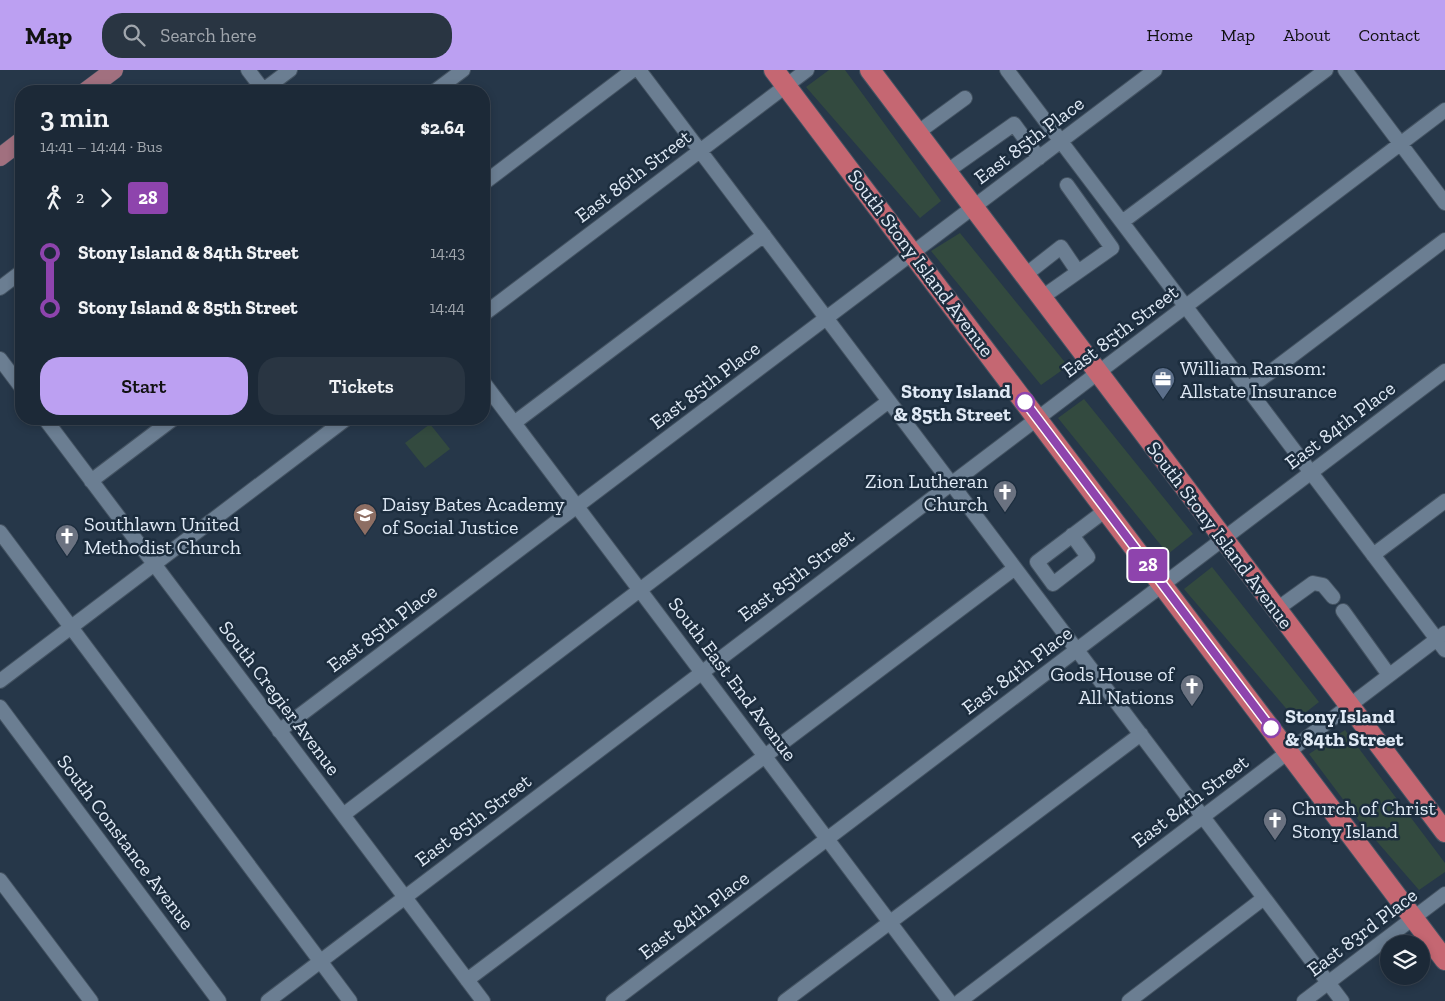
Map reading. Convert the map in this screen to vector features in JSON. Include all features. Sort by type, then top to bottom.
[{"type":"highway","name":"South Stony Island Avenue","points":[[870,70],[1445,832]]},
{"type":"highway","name":"South Stony Island Avenue","points":[[780,78],[1445,960]]},
{"type":"main road","points":[[94,85],[112,71]]},
{"type":"main road","points":[[0,157],[15,146]]},
{"type":"street","points":[[248,70],[259,85]]},
{"type":"street","points":[[271,85],[290,70]]},
{"type":"street","points":[[443,85],[463,70]]},
{"type":"street","points":[[490,178],[633,70]]},
{"type":"street","points":[[639,70],[1342,1001]]},
{"type":"street","name":"East 86th Street","points":[[490,309],[700,150],[780,78],[807,70]]},
{"type":"street","points":[[1007,70],[1373,555],[1442,641]]},
{"type":"street","name":"East 85th Place","points":[[280,731],[1155,70]]},
{"type":"street","points":[[1122,222],[1326,70]]},
{"type":"street","points":[[1345,70],[1445,203]]},
{"type":"street","points":[[918,133],[966,98]]},
{"type":"street","name":"East 85th Street","points":[[268,1001],[701,671],[1445,110]]},
{"type":"street","points":[[946,172],[1014,124],[1039,158]]},
{"type":"street","points":[[1041,298],[1112,248],[1067,185]]},
{"type":"street","points":[[514,423],[764,235]]},
{"type":"street","points":[[1248,389],[1445,240]]},
{"type":"street","points":[[1024,276],[1060,247],[1078,272]]},
{"type":"street","points":[[0,288],[15,277]]},
{"type":"street","points":[[0,359],[15,380]]},
{"type":"street","name":"East 84th Place","points":[[613,1001],[1445,371]]},
{"type":"street","name":"South East End Avenue","points":[[490,391],[949,1001]]},
{"type":"street","points":[[343,815],[889,401]]},
{"type":"street","name":"South Cregier Avenue","points":[[49,425],[483,1001]]},
{"type":"street","points":[[91,481],[165,425]]},
{"type":"street","points":[[0,681],[338,425]]},
{"type":"street","points":[[1373,555],[1445,501]]},
{"type":"street","points":[[1072,536],[1106,510]]},
{"type":"street","points":[[0,532],[350,1001]]},
{"type":"street","points":[[467,980],[1015,568]]},
{"type":"street","points":[[1277,609],[1313,583],[1323,585],[1333,597]]},
{"type":"street","points":[[1343,610],[1389,675]]},
{"type":"street","name":"East 84th Street","points":[[960,1001],[1389,675],[1442,641]]},
{"type":"street","name":"South Constance Avenue","points":[[0,707],[219,1001]]},
{"type":"street","points":[[785,1001],[1140,734]]},
{"type":"street","points":[[0,880],[91,1001]]},
{"type":"street","name":"East 83rd Place","points":[[1304,1001],[1445,894]]},
{"type":"street","points":[[1129,1001],[1264,898]]},
{"type":"green space","points":[[829,70],[845,70],[941,201],[920,218],[806,87]]},
{"type":"green space","points":[[960,233],[1068,366],[1041,385],[931,251]]},
{"type":"green space","points":[[1084,399],[1193,534],[1168,554],[1058,418]]},
{"type":"green space","points":[[431,425],[450,449],[425,468],[405,443]]},
{"type":"green space","points":[[1212,567],[1319,702],[1296,720],[1184,589]]},
{"type":"green space","points":[[1345,730],[1445,863],[1445,872],[1419,890],[1360,822],[1309,754]]},
{"type":"bus line","name":"28","points":[[1025,402],[1271,728]]},
{"type":"place","name":"William Ransom: Allstate Insurance","points":[[1163,400]]},
{"type":"place","name":"Stony Island & 85th Street","points":[[1025,402]]},
{"type":"place","name":"Zion Lutheran Church","points":[[1005,513]]},
{"type":"place","name":"Daisy Bates Academy of Social Justice","points":[[365,536]]},
{"type":"place","name":"Southlawn United Methodist Church","points":[[67,557]]},
{"type":"place","name":"Gods House of All Nations","points":[[1192,707]]},
{"type":"place","name":"Stony Island & 84th Street","points":[[1271,728]]},
{"type":"place","name":"Church of Christ Stony Island","points":[[1275,841]]}]
